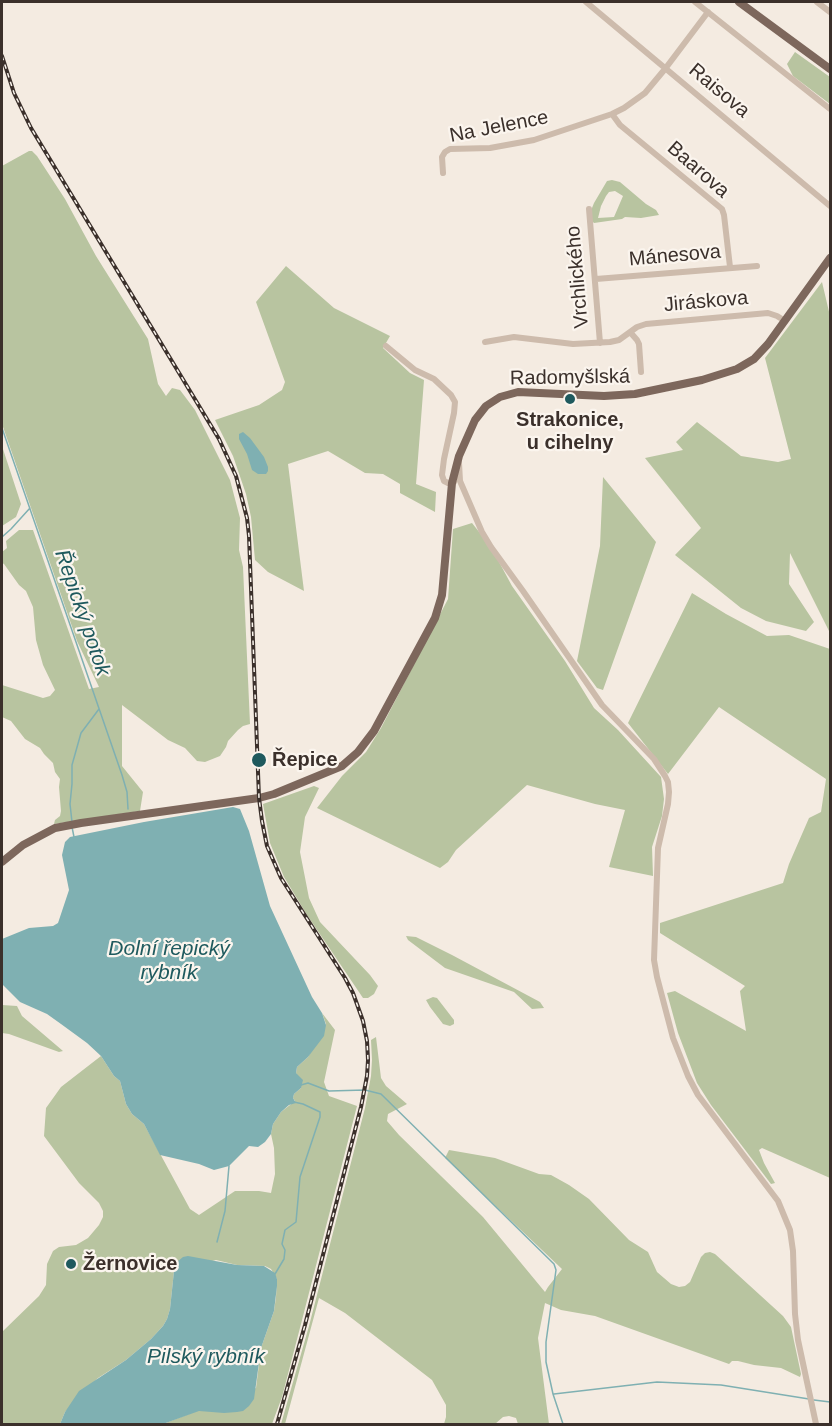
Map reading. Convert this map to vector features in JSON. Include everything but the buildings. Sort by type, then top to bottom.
[{"type":"main road","points":[[739,2],[831,69]]},
{"type":"main road","name":"Radomyšlská","points":[[2,862],[22,845],[55,828],[270,795],[342,766],[366,743],[440,606],[459,456],[480,412],[500,396],[518,392],[604,396],[635,394],[702,380],[737,369],[754,359],[768,344],[831,258]]},
{"type":"street","name":"Raisova","points":[[586,2],[831,206]]},
{"type":"street","points":[[695,2],[831,109]]},
{"type":"street","points":[[817,2],[831,12]]},
{"type":"street","name":"Na Jelence","points":[[443,173],[442,157],[450,149],[490,148],[534,140],[612,114],[639,99],[708,12]]},
{"type":"street","name":"Baarova","points":[[612,114],[620,125],[722,209],[730,267]]},
{"type":"street","name":"Vrchlického","points":[[589,209],[600,343]]},
{"type":"street","name":"Mánesova","points":[[596,279],[757,266]]},
{"type":"street","name":"Jiráskova","points":[[484,342],[514,337],[573,345],[615,342],[637,327],[646,324],[768,313],[785,321]]},
{"type":"street","points":[[630,332],[639,344],[641,372]]},
{"type":"street","points":[[386,346],[415,370],[434,379],[451,395],[455,402],[444,459],[442,475],[444,481],[456,482],[491,547],[602,705],[654,759],[668,782],[668,804],[658,848],[654,960],[657,977],[673,1038],[688,1076],[698,1095],[778,1202],[790,1230],[798,1340],[816,1425]]},
{"type":"green space","points":[[795,52],[830,77],[830,104],[793,76],[787,64]]},
{"type":"green space","points":[[29,151],[37,156],[65,199],[96,256],[148,339],[158,384],[166,396],[172,388],[180,390],[195,410],[230,480],[240,518],[239,550],[243,567],[250,724],[238,730],[228,741],[220,756],[205,762],[197,761],[185,748],[168,740],[122,705],[122,766],[143,792],[140,811],[54,824],[61,811],[60,779],[53,763],[40,748],[25,739],[11,721],[2,717],[2,685],[43,698],[50,696],[55,690],[43,665],[36,640],[33,607],[26,591],[2,563],[2,552],[7,548],[6,541],[19,530],[33,530],[89,689],[99,687],[77,641],[2,424],[2,166]]},
{"type":"green space","points":[[607,181],[620,182],[656,210],[659,215],[641,218],[625,217],[594,223],[592,208]],"holes":[[[615,191],[623,196],[614,217],[598,218],[601,206],[609,192]]]},
{"type":"green space","points":[[286,266],[334,308],[390,336],[383,348],[410,373],[424,380],[416,484],[436,492],[435,512],[400,493],[400,484],[383,474],[365,473],[328,451],[288,464],[304,591],[268,572],[255,560],[251,517],[246,494],[233,456],[215,420],[259,405],[282,390],[285,382],[256,302]]},
{"type":"green space","points":[[822,282],[830,316],[830,633],[790,553],[789,584],[814,622],[806,631],[766,621],[741,608],[675,555],[701,528],[645,458],[683,450],[676,442],[697,422],[741,456],[778,462],[791,459],[765,358]]},
{"type":"green space","points":[[2,446],[21,504],[16,517],[2,526]]},
{"type":"green space","points":[[603,477],[656,542],[603,690],[597,688],[577,661],[600,546]]},
{"type":"green space","points":[[472,523],[491,547],[512,586],[565,661],[594,708],[618,730],[661,777],[664,799],[662,816],[652,847],[653,876],[609,867],[625,810],[527,785],[456,850],[448,862],[440,868],[317,808],[342,776],[366,752],[381,728],[448,599],[453,529]]},
{"type":"green space","points":[[692,593],[767,636],[789,635],[830,649],[830,1178],[762,1148],[759,1150],[775,1183],[771,1184],[697,1083],[678,1033],[667,993],[675,991],[746,1031],[740,991],[745,986],[660,933],[660,923],[783,883],[809,818],[821,812],[826,779],[719,707],[668,774],[628,723]]},
{"type":"green space","points":[[314,786],[319,788],[305,817],[300,852],[309,898],[320,922],[378,986],[374,994],[368,998],[363,998],[307,915],[284,877],[270,843],[263,804]]},
{"type":"green space","points":[[406,936],[416,937],[452,955],[540,1002],[544,1008],[532,1009],[514,992],[445,968],[408,940]]},
{"type":"green space","points":[[437,998],[454,1020],[454,1024],[450,1026],[443,1024],[426,1000]]},
{"type":"green space","points":[[2,1005],[17,1006],[22,1016],[63,1051],[59,1052],[2,1033]]},
{"type":"green space","points":[[322,1013],[335,1030],[324,1082],[329,1096],[357,1106],[282,1397],[272,1424],[163,1424],[256,1388],[261,1348],[274,1311],[277,1279],[271,1269],[265,1266],[237,1265],[216,1260],[174,1271],[170,1309],[163,1326],[126,1360],[98,1378],[65,1412],[60,1424],[2,1424],[2,1332],[39,1296],[46,1285],[47,1264],[53,1251],[59,1247],[76,1245],[88,1238],[103,1217],[99,1203],[79,1183],[44,1136],[46,1108],[61,1087],[101,1056],[120,1081],[126,1104],[132,1114],[144,1124],[190,1209],[199,1215],[235,1191],[271,1193],[275,1174],[271,1134],[273,1124],[281,1112],[295,1101],[294,1094],[301,1088],[296,1073],[297,1067],[308,1057],[326,1024]]},
{"type":"green space","points":[[376,1037],[381,1078],[386,1086],[407,1104],[388,1114],[387,1121],[483,1217],[545,1292],[562,1269],[445,1158],[449,1150],[495,1158],[539,1174],[551,1175],[569,1185],[589,1199],[629,1240],[648,1252],[657,1272],[671,1284],[679,1287],[685,1286],[690,1282],[701,1257],[705,1253],[715,1254],[783,1316],[791,1327],[800,1377],[781,1368],[738,1361],[732,1361],[729,1364],[595,1316],[561,1310],[545,1303],[538,1338],[549,1424],[518,1424],[516,1418],[509,1416],[503,1417],[495,1424],[444,1424],[446,1405],[432,1380],[345,1313],[319,1298],[285,1424],[281,1424],[309,1326],[365,1108],[371,1076],[371,1040]]},
{"type":"water","points":[[243,432],[264,457],[268,467],[266,474],[258,474],[252,470],[239,439],[239,434]]},
{"type":"water","name":"Dolní řepický rybník","points":[[233,807],[240,809],[249,831],[270,906],[326,1025],[324,1036],[297,1067],[296,1073],[303,1080],[301,1088],[294,1094],[293,1098],[296,1103],[289,1105],[281,1112],[265,1142],[258,1147],[249,1146],[229,1166],[214,1170],[160,1155],[144,1124],[132,1114],[126,1104],[120,1081],[101,1056],[47,1014],[20,1002],[3,985],[2,939],[29,928],[53,926],[58,923],[69,890],[62,855],[65,842],[70,837]]},
{"type":"water","name":"Pilský rybník","points":[[188,1256],[237,1265],[264,1266],[275,1273],[277,1286],[274,1311],[261,1348],[254,1399],[249,1406],[237,1412],[199,1411],[163,1424],[60,1424],[79,1391],[126,1360],[163,1326],[170,1309],[177,1262]]},
{"type":"waterway","name":"Řepický potok","points":[[2,428],[122,775],[127,792],[128,809]]},
{"type":"waterway","points":[[2,537],[30,508]]},
{"type":"waterway","points":[[72,822],[70,804],[72,765],[81,733],[99,709]]},
{"type":"waterway","points":[[72,827],[74,837]]},
{"type":"waterway","points":[[301,1085],[308,1083],[329,1091],[365,1090],[381,1094],[554,1264],[556,1270],[546,1342],[546,1362],[563,1424]]},
{"type":"waterway","points":[[275,1274],[284,1259],[285,1250],[282,1244],[285,1230],[296,1222],[300,1177],[320,1117],[320,1112],[294,1102]]},
{"type":"waterway","name":"Řepický potok","points":[[217,1242],[225,1211],[229,1166]]},
{"type":"waterway","points":[[554,1394],[657,1382],[721,1385],[809,1399]]},
{"type":"waterway","points":[[814,1400],[830,1402]]},
{"type":"railway","points":[[2,56],[14,93],[31,128],[219,439],[236,476],[247,518],[249,536],[259,798],[267,846],[281,878],[345,978],[363,1021],[368,1060],[361,1107],[277,1424]]},
{"type":"place","name":"Strakonice, u cihelny","points":[[570,399]]},
{"type":"place","name":"Řepice","points":[[259,760]]},
{"type":"place","name":"Žernovice","points":[[71,1264]]}]
